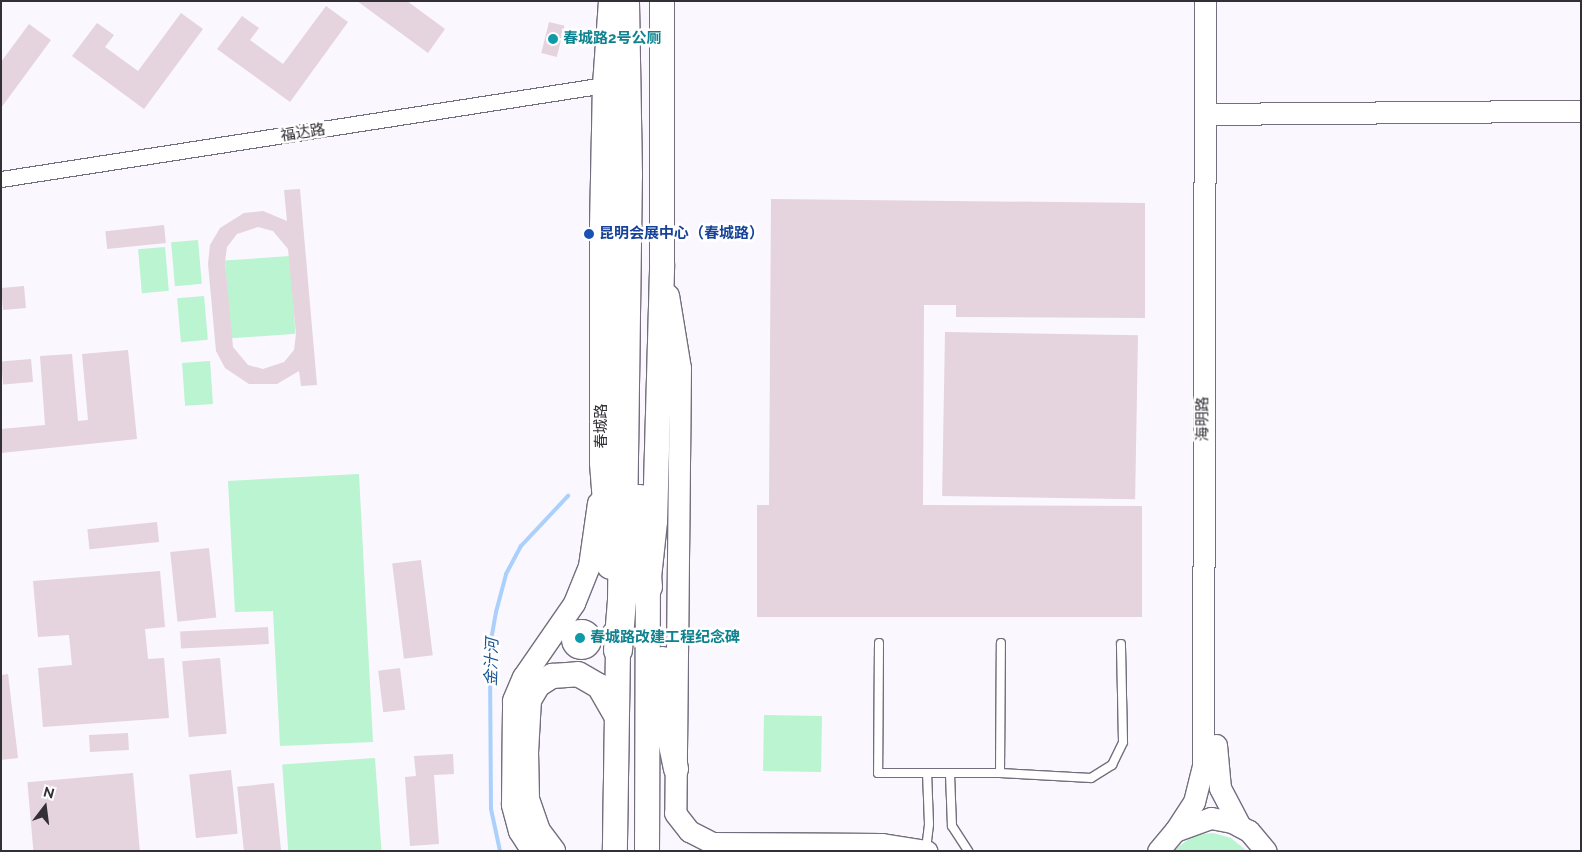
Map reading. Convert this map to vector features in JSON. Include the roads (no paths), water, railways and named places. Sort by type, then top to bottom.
[{"type":"highway","points":[[625,1],[634,216],[640,516],[648,595]]},
{"type":"highway","points":[[618,650],[622,600],[634,216],[645,1]]},
{"type":"main road","points":[[598,1],[604,85]]},
{"type":"main road","name":"春城路","points":[[611,1],[604,85],[602,463],[618,650],[615,847]]},
{"type":"main road","points":[[647,850],[648,595],[656,522],[662,265],[662,1]]},
{"type":"main road","points":[[663,82],[666,1]]},
{"type":"main road","points":[[648,595],[663,646],[666,721],[676,769]]},
{"type":"main road","points":[[552,851],[538,832],[527,799],[526,753],[529,700],[538,685],[552,676],[578,674],[599,686],[616,717]]},
{"type":"street","name":"海明路","points":[[1205,1],[1212,114],[1216,764],[1224,799],[1240,826]]},
{"type":"street","name":"海明路","points":[[1158,851],[1194,802],[1203,765],[1212,114],[1218,1]]},
{"type":"street","name":"福达路","points":[[1,179],[534,98],[604,85]]},
{"type":"street","points":[[1212,114],[1581,111]]},
{"type":"street","points":[[662,265],[680,368],[675,813],[689,831],[713,843],[882,844],[926,851]]},
{"type":"street","points":[[532,851],[519,831],[512,804],[513,700],[523,677],[574,603],[589,566],[602,463]]},
{"type":"street","points":[[1175,830],[1210,818],[1240,826],[1249,831],[1266,851]]},
{"type":"lane","points":[[879,643],[878,774],[1000,773],[1091,778],[1112,765],[1123,742],[1122,644]]},
{"type":"lane","points":[[1000,773],[1001,643]]},
{"type":"lane","points":[[926,851],[929,824],[927,774]]},
{"type":"lane","points":[[950,774],[952,826],[968,851]]},
{"type":"waterway","name":"金汁河","points":[[500,851],[491,809],[490,646],[496,612],[506,574],[521,546],[568,496]]},
{"type":"place","name":"春城路2号公厕","points":[[553,39]]},
{"type":"place","name":"昆明会展中心（春城路）","points":[[589,234]]},
{"type":"place","name":"春城路改建工程纪念碑","points":[[580,638]]}]
